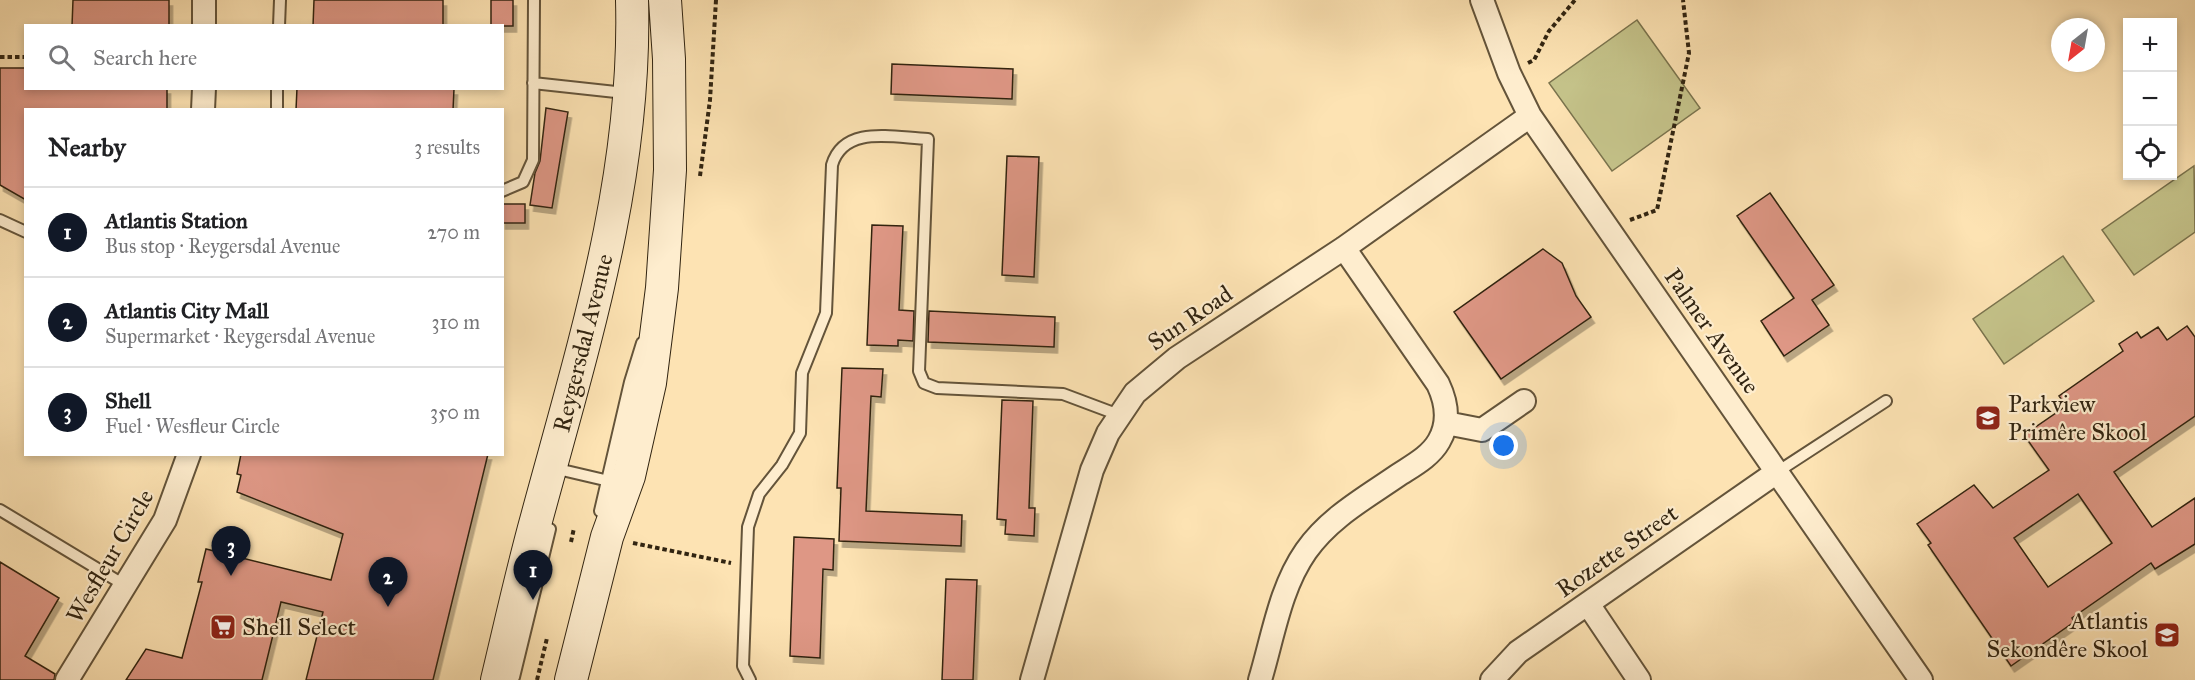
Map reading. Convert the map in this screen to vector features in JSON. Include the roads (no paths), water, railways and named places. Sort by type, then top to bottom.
[{"type":"main road","name":"Reygersdal Avenue","points":[[497,680],[536,519],[591,321],[615,208],[629,94],[632,0]]},
{"type":"main road","points":[[571,680],[608,537],[639,437],[650,383],[663,273],[670,126],[664,0]]},
{"type":"street","points":[[204,0],[204,24]]},
{"type":"street","name":"Palmer Avenue","points":[[1482,0],[1509,73],[1530,116],[1921,680]]},
{"type":"street","points":[[203,108],[204,90]]},
{"type":"street","name":"Sun Road","points":[[1032,680],[1092,470],[1119,415],[1155,374],[1344,248],[1530,116]]},
{"type":"street","points":[[1260,680],[1285,594],[1305,553],[1341,515],[1431,452],[1443,433],[1446,423],[1446,410],[1438,384],[1344,248]]},
{"type":"street","points":[[1446,423],[1482,430],[1524,401]]},
{"type":"street","name":"Wesfleur Circle","points":[[67,680],[165,520],[188,456]]},
{"type":"street","name":"Rozette Street","points":[[1492,680],[1518,652],[1777,472]]},
{"type":"street","points":[[1588,604],[1639,680]]},
{"type":"lane","points":[[279,24],[280,0]]},
{"type":"lane","points":[[504,190],[523,182],[530,171],[534,0]]},
{"type":"lane","points":[[533,83],[629,94]]},
{"type":"lane","points":[[277,90],[277,108]]},
{"type":"lane","points":[[750,680],[743,666],[748,527],[759,494],[782,465],[800,433],[802,373],[826,313],[832,165],[841,146],[853,138],[928,139],[919,371],[924,383],[937,388],[1064,394],[1119,415]]},
{"type":"lane","points":[[0,220],[24,231]]},
{"type":"lane","points":[[597,523],[609,481],[630,382],[663,273]]},
{"type":"lane","points":[[591,321],[583,381],[561,475],[609,481]]},
{"type":"lane","points":[[1777,472],[1886,401]]},
{"type":"lane","points":[[0,510],[126,587]]},
{"type":"lane","points":[[513,680],[553,512]]},
{"type":"place","name":"Parkview Primêre Skool","points":[[1988,418]]},
{"type":"place","name":"Shell","points":[[231,576]]},
{"type":"place","name":"Atlantis Station","points":[[533,600]]},
{"type":"place","name":"Atlantis City Mall","points":[[388,607]]},
{"type":"place","name":"Shell Select","points":[[223,627]]},
{"type":"place","name":"Atlantis Sekondêre Skool","points":[[2167,635]]}]
